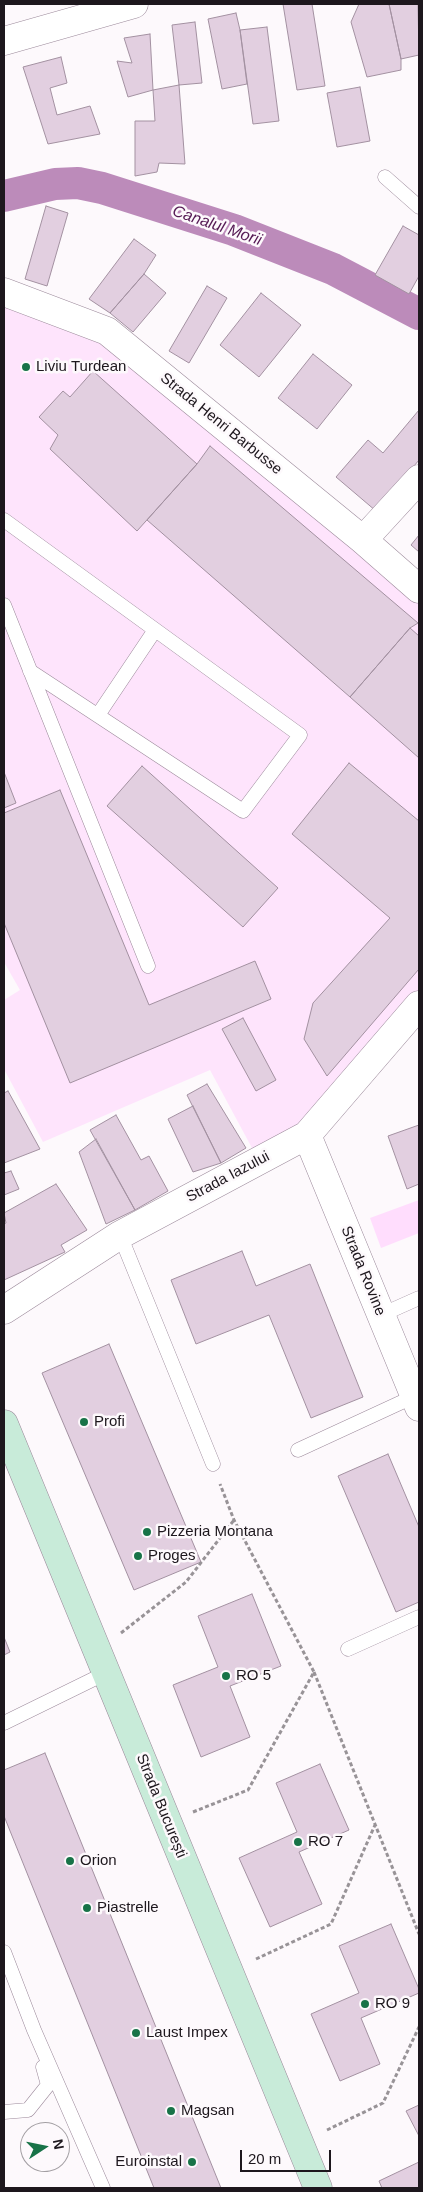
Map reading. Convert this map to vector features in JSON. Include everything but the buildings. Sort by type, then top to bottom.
[{"type":"main road","name":"Strada București","points":[[4,1424],[318,2188]]},
{"type":"street","points":[[4,41],[134,4]]},
{"type":"street","name":"Strada Henri Barbusse","points":[[4,292],[107,331],[363,540],[419,589]]},
{"type":"street","points":[[363,540],[419,479]]},
{"type":"street","name":"Strada Iazului","points":[[4,1310],[120,1234],[307,1135],[419,1005]]},
{"type":"street","name":"Strada Rovine","points":[[307,1135],[417,1401]]},
{"type":"lane","points":[[385,177],[419,207]]},
{"type":"lane","points":[[4,520],[300,735],[243,811],[30,671]]},
{"type":"lane","points":[[4,605],[148,966]]},
{"type":"lane","points":[[98,715],[155,630]]},
{"type":"lane","points":[[120,1234],[213,1464]]},
{"type":"lane","points":[[381,1314],[419,1298]]},
{"type":"lane","points":[[298,1450],[417,1401]]},
{"type":"lane","points":[[348,1649],[419,1617]]},
{"type":"lane","points":[[4,1723],[101,1662]]},
{"type":"lane","points":[[4,1952],[34,2030],[103,2188]]},
{"type":"lane","points":[[4,2112],[28,2110],[48,2085],[34,2030]]},
{"type":"path","points":[[213,1464],[234,1520],[314,1672],[419,1934]]},
{"type":"path","points":[[101,1662],[186,1582],[234,1520]]},
{"type":"path","points":[[167,1822],[248,1790],[314,1672]]},
{"type":"path","points":[[228,1971],[331,1924],[375,1825]]},
{"type":"path","points":[[299,2143],[383,2103],[419,2027]]},
{"type":"shaded area","points":[[4,292],[107,331],[419,589],[419,1005],[307,1135],[259,1161],[210,1070],[43,1142],[4,1069],[4,1000],[20,990],[4,962]]},
{"type":"shaded area","points":[[419,1200],[419,1233],[381,1248],[370,1218]]},
{"type":"waterway","name":"Canalul Morii","points":[[4,196],[55,184],[78,183],[102,188],[234,230],[333,269],[419,314]]},
{"type":"place","name":"Liviu Turdean","points":[[26,367]]},
{"type":"place","name":"Profi","points":[[84,1422]]},
{"type":"place","name":"Pizzeria Montana","points":[[147,1532]]},
{"type":"place","name":"Proges","points":[[138,1556]]},
{"type":"place","name":"RO 5","points":[[226,1676]]},
{"type":"place","name":"RO 7","points":[[298,1842]]},
{"type":"place","name":"Orion","points":[[70,1861]]},
{"type":"place","name":"Piastrelle","points":[[87,1908]]},
{"type":"place","name":"RO 9","points":[[365,2004]]},
{"type":"place","name":"Laust Impex","points":[[136,2033]]},
{"type":"place","name":"Magsan","points":[[171,2111]]},
{"type":"place","name":"Euroinstal","points":[[192,2162]]}]
